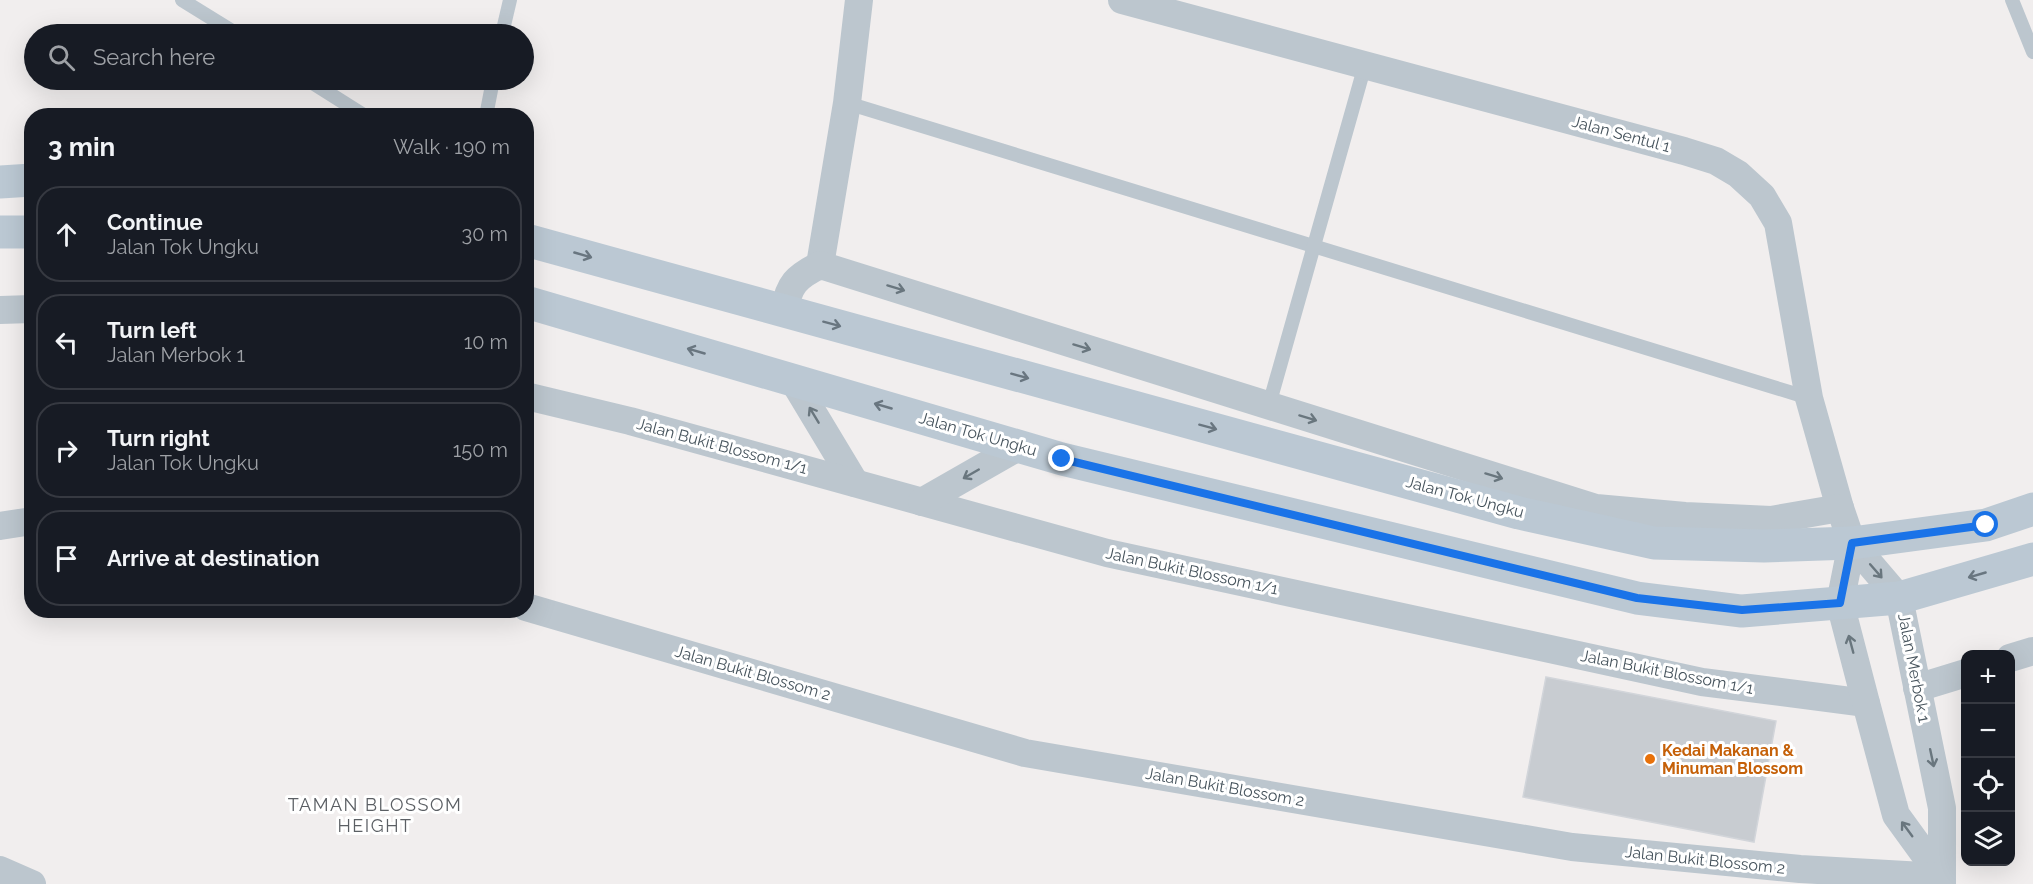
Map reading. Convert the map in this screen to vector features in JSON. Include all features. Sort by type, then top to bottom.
[{"type":"main road","points":[[0,182],[24,180]]},
{"type":"main road","points":[[0,232],[24,232]]},
{"type":"main road","name":"Jalan Tok Ungku","points":[[534,242],[1508,510],[1654,543],[1764,546],[1852,543],[1986,525],[2033,509]]},
{"type":"main road","name":"Jalan Tok Ungku","points":[[534,304],[1062,459],[1637,598],[1742,610],[1899,598],[2033,559]]},
{"type":"street","points":[[820,265],[847,103],[859,0]]},
{"type":"street","name":"Jalan Sentul 1","points":[[1122,0],[1684,151],[1716,161],[1738,174],[1762,196],[1778,223],[1809,398],[1852,543]]},
{"type":"street","points":[[784,311],[787,293],[794,282],[806,272],[820,265],[1596,508],[1685,516],[1771,520],[1840,508]]},
{"type":"street","points":[[0,310],[24,309]]},
{"type":"street","points":[[793,380],[855,483]]},
{"type":"street","name":"Jalan Bukit Blossom 1/1","points":[[534,398],[630,421],[1107,553],[1702,682],[1866,703]]},
{"type":"street","points":[[922,502],[1020,446]]},
{"type":"street","points":[[0,526],[24,522]]},
{"type":"street","points":[[1852,543],[1840,603],[1866,703],[1896,815],[1942,880]]},
{"type":"street","name":"Jalan Merbok 1","points":[[1852,543],[1899,598],[1942,808],[1942,880]]},
{"type":"street","name":"Jalan Bukit Blossom 2","points":[[534,609],[1025,753],[1572,847],[1942,880]]},
{"type":"street","points":[[2015,656],[2033,651]]},
{"type":"street","points":[[1917,688],[1961,674]]},
{"type":"street","points":[[0,870],[32,884]]},
{"type":"lane","points":[[182,0],[221,24]]},
{"type":"lane","points":[[495,0],[509,4],[504,24]]},
{"type":"lane","points":[[2012,0],[2033,52]]},
{"type":"lane","points":[[1269,405],[1365,65]]},
{"type":"lane","points":[[324,90],[352,108]]},
{"type":"lane","points":[[488,108],[491,90]]},
{"type":"lane","points":[[847,103],[1809,398]]},
{"type":"building","name":"Kedai Makanan & Minuman Blossom","points":[[1546,677],[1776,721],[1754,842],[1523,797]]},
{"type":"place","name":"Kedai Makanan & Minuman Blossom","points":[[1650,759]]},
{"type":"district","name":"TAMAN BLOSSOM HEIGHT","points":[[375,814]]},
{"type":"route","points":[[1062,459],[1637,598],[1742,610],[1840,603],[1852,543],[1986,525]]}]
